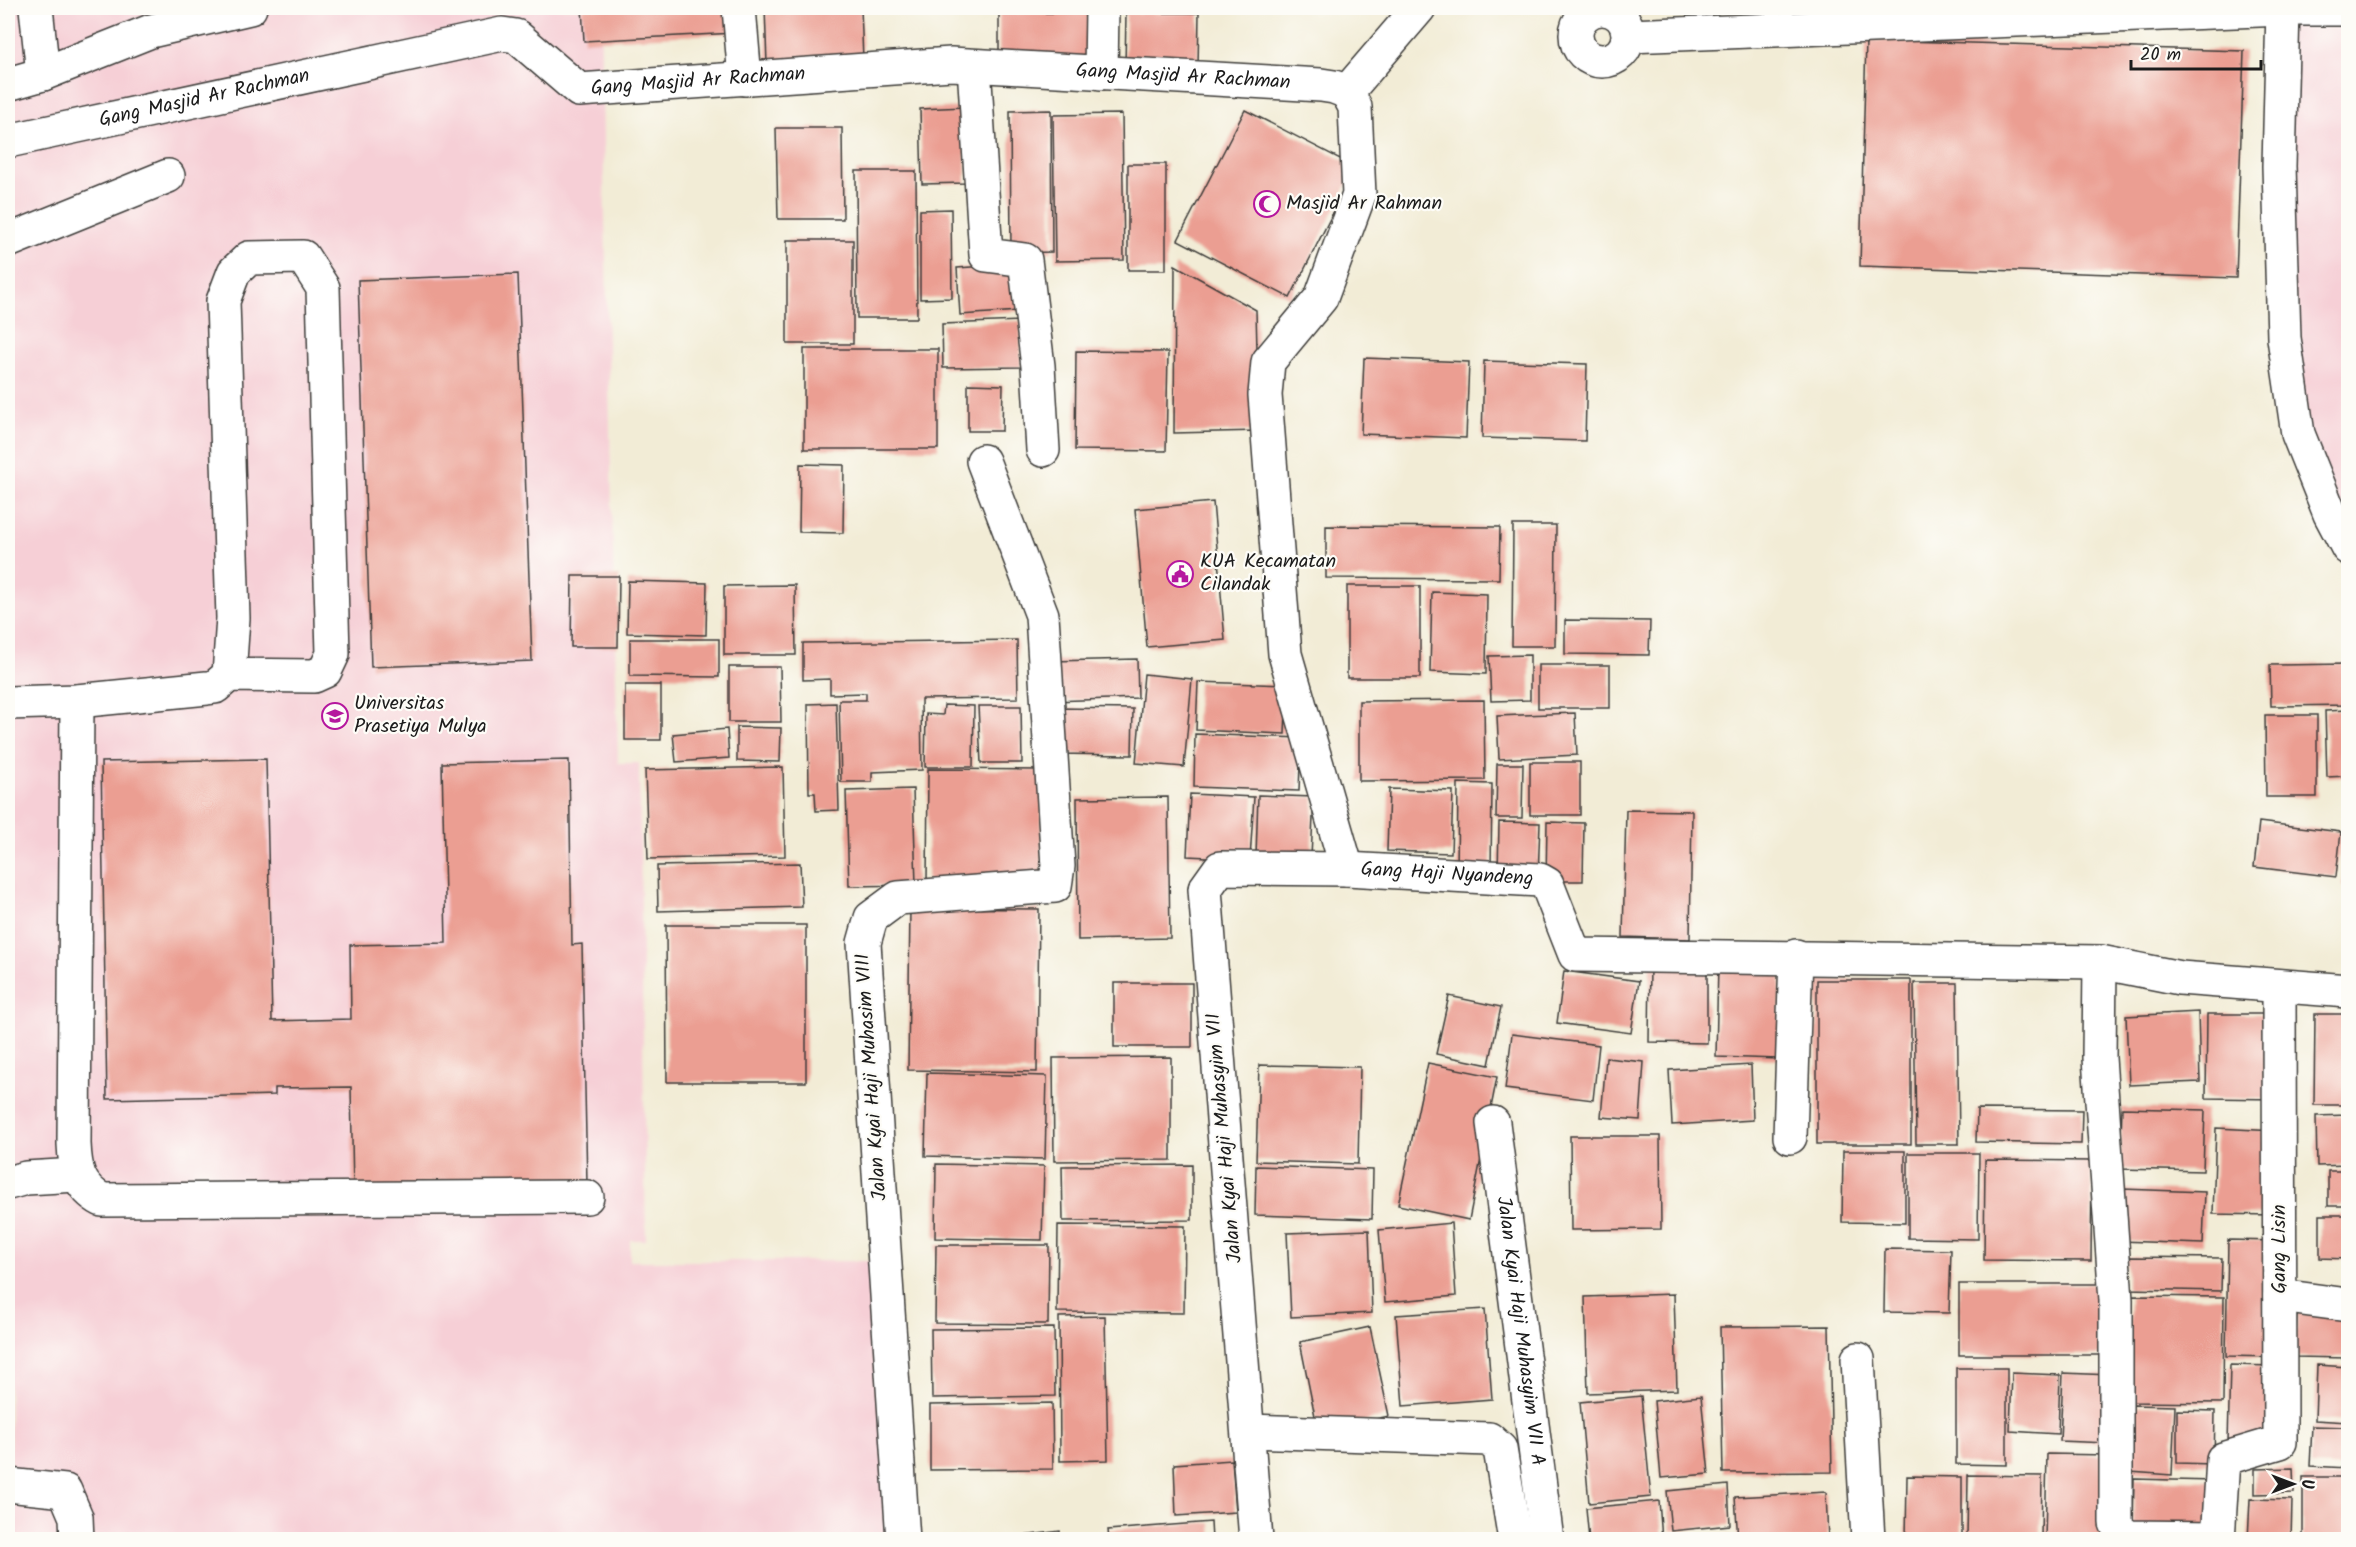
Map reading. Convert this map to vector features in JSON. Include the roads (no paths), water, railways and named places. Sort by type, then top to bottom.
[{"type":"street","points":[[36,8],[44,74]]},
{"type":"street","points":[[8,84],[44,74],[148,19],[250,8]]},
{"type":"street","points":[[739,8],[744,80]]},
{"type":"street","points":[[1101,73],[1102,8]]},
{"type":"street","points":[[1347,869],[1285,654],[1265,395],[1268,362],[1321,298],[1359,195],[1355,107],[1347,92],[1419,8]]},
{"type":"street","points":[[1609,8],[1626,23],[1629,36],[1626,46],[1618,56],[1608,61],[1596,61],[1586,56],[1578,46],[1576,35],[1579,23],[1586,14],[1597,9],[1609,8]]},
{"type":"street","points":[[1629,36],[2283,9],[2349,9]]},
{"type":"street","points":[[2283,9],[2279,166],[2284,338],[2298,434],[2330,514],[2349,548]]},
{"type":"street","name":"Gang Masjid Ar Rachman","points":[[8,141],[502,34],[516,36],[579,90],[915,66],[974,66],[1321,85],[1347,92]]},
{"type":"street","points":[[974,66],[986,255],[1025,260],[1038,366],[1043,450]]},
{"type":"street","points":[[8,240],[168,176]]},
{"type":"street","points":[[8,703],[77,701],[215,687],[229,675],[314,676],[326,671],[333,654],[323,288],[303,257],[249,258],[234,272],[223,301],[233,618],[229,675]]},
{"type":"street","name":"Jalan Kyai Haji Muhasim VIII","points":[[903,1539],[864,943],[871,918],[898,898],[1055,886],[1058,866],[1042,615],[983,461]]},
{"type":"street","points":[[77,701],[74,1132],[77,1175],[88,1191],[102,1200],[587,1197]]},
{"type":"street","name":"Jalan Kyai Haji Muhasyim VII","points":[[1256,1539],[1205,889],[1220,868],[1347,869]]},
{"type":"street","name":"Gang Haji Nyandeng","points":[[1347,869],[1540,880],[1547,884],[1575,955],[1796,956]]},
{"type":"street","points":[[1790,1137],[1796,956],[2100,962],[2180,978],[2349,991]]},
{"type":"street","name":"Gang Lisin","points":[[2100,962],[2098,1058],[2116,1300],[2116,1523],[2120,1531],[2129,1537],[2218,1539],[2223,1459],[2280,1442],[2279,986]]},
{"type":"street","name":"Jalan Kyai Haji Muhasyim VII A","points":[[1493,1123],[1547,1539]]},
{"type":"street","points":[[8,1183],[26,1178],[77,1175]]},
{"type":"street","points":[[2280,1296],[2349,1305]]},
{"type":"street","points":[[1858,1359],[1868,1539]]},
{"type":"street","points":[[1249,1431],[1489,1439],[1500,1449],[1515,1539]]},
{"type":"street","points":[[8,1485],[65,1491],[76,1517],[77,1539]]},
{"type":"place","name":"Masjid Ar Rahman","points":[[1267,204]]},
{"type":"place","name":"KUA Kecamatan Cilandak","points":[[1180,574]]},
{"type":"place","name":"Universitas Prasetiya Mulya","points":[[335,716]]}]
